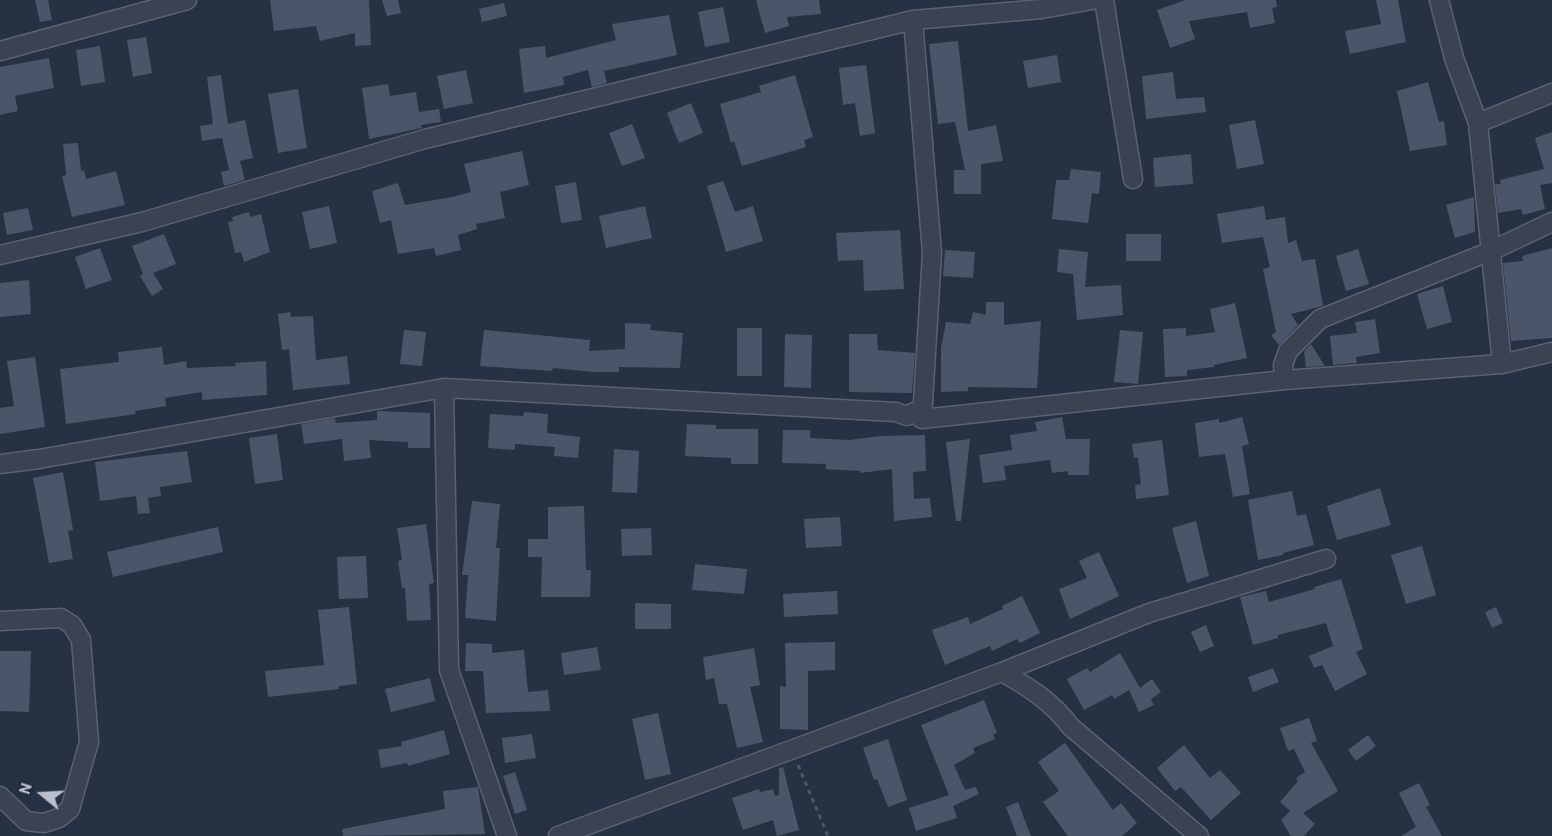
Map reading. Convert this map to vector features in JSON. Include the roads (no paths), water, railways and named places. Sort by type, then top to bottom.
[{"type":"street","points":[[0,51],[187,0]]},
{"type":"street","points":[[0,255],[142,222],[425,139],[913,20],[1042,9],[1092,0]]},
{"type":"street","points":[[1104,0],[1133,179]]},
{"type":"street","points":[[1439,0],[1454,58],[1478,123],[1502,364]]},
{"type":"street","points":[[913,20],[932,254],[922,419]]},
{"type":"street","points":[[1478,123],[1552,93]]},
{"type":"street","points":[[1284,380],[1283,365],[1288,351],[1320,319],[1491,251],[1552,222]]},
{"type":"street","points":[[0,464],[444,388],[896,412],[907,417],[914,412],[922,419],[1284,380],[1502,364],[1552,352]]},
{"type":"street","points":[[444,388],[449,670],[507,836]]},
{"type":"street","points":[[558,836],[1002,672],[1149,614],[1326,559]]},
{"type":"street","points":[[0,621],[61,618],[72,625],[81,640],[89,742],[70,809],[59,818],[44,823],[26,821],[0,796]]},
{"type":"street","points":[[1002,672],[1027,685],[1054,705],[1071,727],[1199,836]]}]
